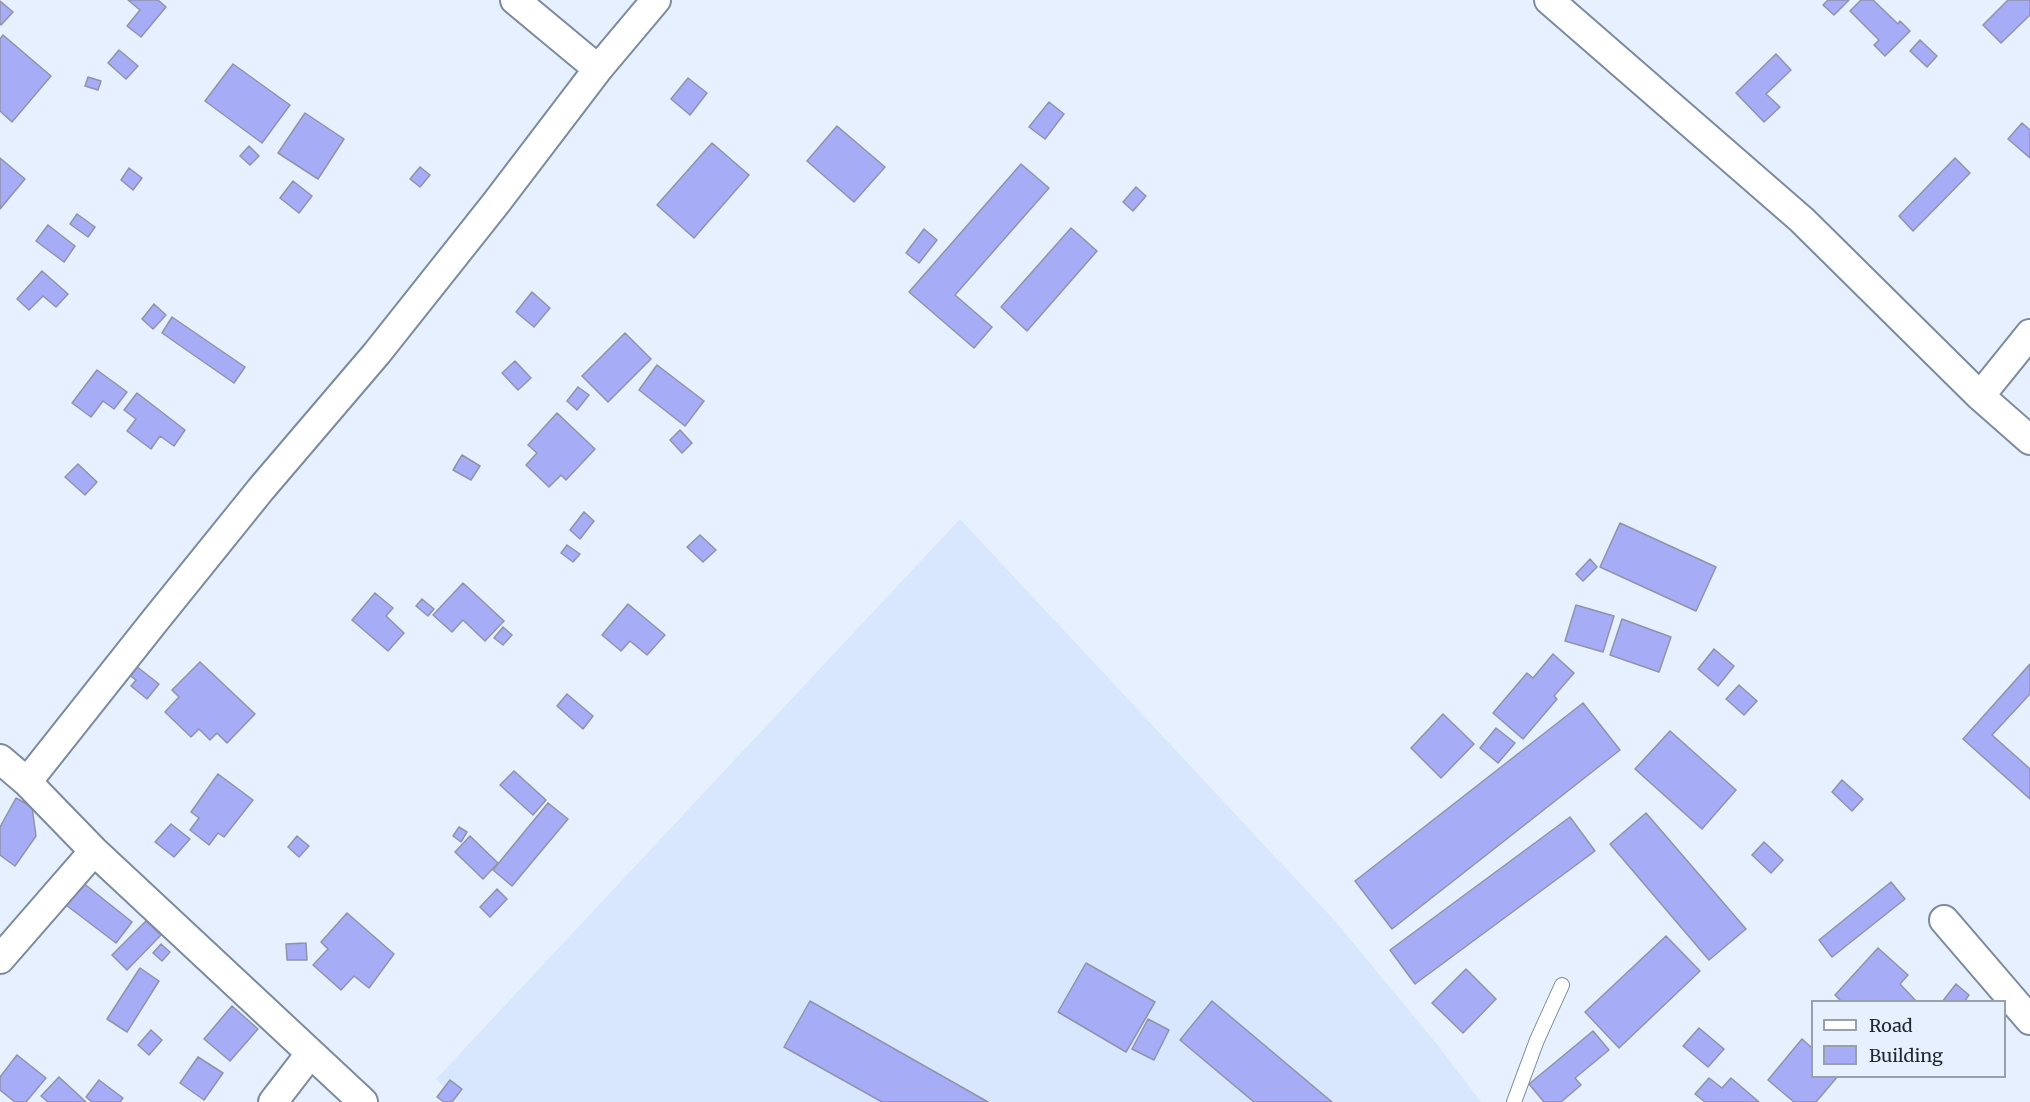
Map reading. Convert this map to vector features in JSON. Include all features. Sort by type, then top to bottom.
[{"type":"street","points":[[515,0],[598,69]]},
{"type":"street","points":[[27,782],[225,533],[376,353],[496,203],[598,69],[656,0]]},
{"type":"street","points":[[1549,0],[1802,220],[1980,396],[2030,440]]},
{"type":"street","points":[[1980,396],[2030,334]]},
{"type":"street","points":[[0,759],[27,782],[94,851],[363,1102]]},
{"type":"street","points":[[0,959],[94,851]]},
{"type":"street","points":[[1944,920],[2030,1020]]},
{"type":"street","points":[[273,1102],[310,1054]]},
{"type":"lane","points":[[1514,1102],[1537,1040],[1562,985]]},
{"type":"shaded area","points":[[960,519],[1336,922],[1440,1048],[1481,1102],[458,1102],[436,1079]]},
{"type":"building","points":[[128,0],[158,0],[166,7],[141,37],[127,26],[140,10]]},
{"type":"building","points":[[1828,0],[1849,0],[1834,15],[1823,5]]},
{"type":"building","points":[[1861,0],[1873,0],[1898,24],[1900,21],[1910,31],[1885,56],[1874,45],[1879,40],[1850,11]]},
{"type":"building","points":[[2008,0],[2030,0],[2030,15],[2001,43],[1983,25]]},
{"type":"building","points":[[0,1],[13,12],[1,25],[0,24]]},
{"type":"building","points":[[3,35],[51,76],[12,122],[0,111],[0,39]]},
{"type":"building","points":[[1920,40],[1937,56],[1927,67],[1910,51]]},
{"type":"building","points":[[119,50],[138,66],[126,79],[108,63]]},
{"type":"building","points":[[1776,54],[1791,70],[1766,94],[1780,107],[1764,122],[1736,93]]},
{"type":"building","points":[[233,64],[290,105],[262,143],[205,101]]},
{"type":"building","points":[[88,77],[101,81],[98,90],[85,86]]},
{"type":"building","points":[[688,78],[707,93],[690,115],[671,99]]},
{"type":"building","points":[[1049,102],[1064,114],[1045,139],[1029,127]]},
{"type":"building","points":[[305,113],[344,139],[318,179],[278,153]]},
{"type":"building","points":[[2022,123],[2030,130],[2030,158],[2008,139]]},
{"type":"building","points":[[837,126],[885,167],[854,202],[807,161]]},
{"type":"building","points":[[712,143],[749,175],[694,238],[657,205]]},
{"type":"building","points":[[249,146],[259,156],[250,165],[240,156]]},
{"type":"building","points":[[0,158],[25,179],[0,209]]},
{"type":"building","points":[[1955,158],[1970,173],[1913,231],[1899,216]]},
{"type":"building","points":[[1021,164],[1049,188],[955,295],[992,327],[974,348],[909,292]]},
{"type":"building","points":[[420,167],[430,175],[420,187],[410,179]]},
{"type":"building","points":[[129,168],[142,178],[133,190],[121,180]]},
{"type":"building","points":[[293,181],[312,196],[299,213],[280,198]]},
{"type":"building","points":[[1136,187],[1146,196],[1133,211],[1123,202]]},
{"type":"building","points":[[77,214],[95,227],[88,237],[70,224]]},
{"type":"building","points":[[48,225],[75,246],[64,262],[36,241]]},
{"type":"building","points":[[1071,228],[1097,251],[1027,331],[1001,307]]},
{"type":"building","points":[[924,229],[937,240],[919,263],[906,253]]},
{"type":"building","points":[[42,271],[68,294],[56,307],[43,296],[29,310],[17,299]]},
{"type":"building","points":[[532,292],[550,308],[534,327],[516,312]]},
{"type":"building","points":[[154,304],[166,315],[153,329],[142,319]]},
{"type":"building","points":[[172,317],[245,367],[234,383],[162,333]]},
{"type":"building","points":[[625,333],[651,359],[608,402],[582,376]]},
{"type":"building","points":[[515,361],[531,378],[518,390],[502,373]]},
{"type":"building","points":[[657,365],[704,401],[685,426],[639,390]]},
{"type":"building","points":[[97,370],[127,392],[114,409],[103,401],[91,417],[72,403]]},
{"type":"building","points":[[578,387],[589,395],[577,410],[567,401]]},
{"type":"building","points":[[137,393],[185,430],[174,446],[160,436],[151,449],[127,431],[136,419],[124,410]]},
{"type":"building","points":[[557,413],[595,449],[566,480],[561,475],[549,487],[526,465],[537,453],[528,445]]},
{"type":"building","points":[[680,430],[692,443],[682,453],[670,440]]},
{"type":"building","points":[[462,455],[480,466],[471,480],[453,470]]},
{"type":"building","points":[[78,464],[97,482],[85,495],[65,477]]},
{"type":"building","points":[[584,512],[594,521],[580,539],[570,530]]},
{"type":"building","points":[[1620,523],[1716,567],[1696,611],[1600,567]]},
{"type":"building","points":[[700,535],[716,550],[703,562],[687,547]]},
{"type":"building","points":[[567,545],[580,554],[573,562],[561,553]]},
{"type":"building","points":[[1590,559],[1597,567],[1583,581],[1576,574]]},
{"type":"building","points":[[463,583],[504,621],[485,641],[463,620],[452,632],[433,615]]},
{"type":"building","points":[[375,593],[393,608],[386,616],[404,633],[388,651],[352,620]]},
{"type":"building","points":[[422,599],[434,609],[428,616],[416,606]]},
{"type":"building","points":[[628,604],[665,635],[647,655],[630,641],[621,651],[602,635]]},
{"type":"building","points":[[1576,605],[1614,616],[1603,652],[1565,641]]},
{"type":"building","points":[[1622,619],[1671,637],[1659,672],[1610,655]]},
{"type":"building","points":[[503,627],[512,635],[503,645],[494,638]]},
{"type":"building","points":[[1714,649],[1734,666],[1718,686],[1698,669]]},
{"type":"building","points":[[1553,654],[1574,673],[1554,696],[1557,699],[1523,739],[1493,713],[1527,673],[1533,678]]},
{"type":"building","points":[[200,662],[255,714],[227,743],[217,733],[210,740],[199,729],[191,737],[165,712],[179,697],[172,690]]},
{"type":"building","points":[[2030,664],[2030,694],[1992,735],[2030,769],[2030,799],[1963,739]]},
{"type":"building","points":[[136,666],[159,684],[147,699],[131,686],[136,680],[129,675]]},
{"type":"building","points":[[1739,685],[1757,701],[1744,715],[1726,699]]},
{"type":"building","points":[[567,694],[593,716],[583,729],[557,706]]},
{"type":"building","points":[[1583,703],[1620,750],[1392,929],[1355,881]]},
{"type":"building","points":[[1443,714],[1474,744],[1441,778],[1411,748]]},
{"type":"building","points":[[1496,728],[1515,743],[1498,763],[1480,748]]},
{"type":"building","points":[[1670,731],[1736,790],[1702,829],[1635,769]]},
{"type":"building","points":[[514,771],[546,800],[533,815],[500,785]]},
{"type":"building","points":[[218,774],[253,800],[224,837],[218,833],[209,845],[190,830],[199,818],[191,812]]},
{"type":"building","points":[[1842,780],[1863,799],[1852,811],[1832,792]]},
{"type":"building","points":[[16,798],[32,807],[36,836],[15,866],[0,855],[0,827]]},
{"type":"building","points":[[548,803],[568,819],[512,886],[493,870]]},
{"type":"building","points":[[1646,813],[1746,929],[1709,960],[1610,844]]},
{"type":"building","points":[[1570,817],[1595,851],[1415,984],[1390,950]]},
{"type":"building","points":[[171,824],[190,839],[174,857],[155,842]]},
{"type":"building","points":[[459,827],[467,832],[461,842],[453,836]]},
{"type":"building","points":[[297,836],[309,846],[299,857],[288,847]]},
{"type":"building","points":[[470,836],[498,863],[483,879],[455,852]]},
{"type":"building","points":[[1764,842],[1783,860],[1771,873],[1752,855]]},
{"type":"building","points":[[82,882],[132,922],[116,943],[66,905]]},
{"type":"building","points":[[1891,882],[1905,899],[1832,957],[1819,940]]},
{"type":"building","points":[[497,889],[507,899],[490,917],[480,907]]},
{"type":"building","points":[[347,913],[394,954],[369,988],[354,976],[341,990],[313,965],[328,949],[321,942]]},
{"type":"building","points":[[146,921],[161,935],[127,970],[112,955]]},
{"type":"building","points":[[1666,936],[1700,971],[1619,1048],[1585,1012]]},
{"type":"building","points":[[306,943],[307,960],[287,960],[286,944]]},
{"type":"building","points":[[161,944],[170,952],[162,961],[153,953]]},
{"type":"building","points":[[1878,948],[1908,975],[1900,984],[1915,1000],[1840,1000],[1835,995]]},
{"type":"building","points":[[1086,963],[1155,1002],[1126,1052],[1058,1012]]},
{"type":"building","points":[[140,968],[159,981],[127,1032],[107,1019]]},
{"type":"building","points":[[1466,969],[1496,999],[1463,1033],[1432,1003]]},
{"type":"building","points":[[1956,984],[1969,995],[1965,1000],[1944,1000]]},
{"type":"building","points":[[810,1001],[988,1102],[882,1102],[784,1047]]},
{"type":"building","points":[[1212,1001],[1332,1102],[1254,1102],[1180,1040]]},
{"type":"building","points":[[232,1006],[258,1029],[230,1061],[204,1039]]},
{"type":"building","points":[[1148,1019],[1169,1030],[1154,1060],[1132,1049]]},
{"type":"building","points":[[1699,1028],[1724,1049],[1708,1067],[1683,1046]]},
{"type":"building","points":[[151,1030],[162,1040],[149,1055],[138,1045]]},
{"type":"building","points":[[1593,1031],[1609,1050],[1575,1078],[1581,1085],[1561,1102],[1544,1102],[1529,1084]]},
{"type":"building","points":[[1802,1039],[1811,1047],[1811,1078],[1836,1078],[1816,1102],[1794,1102],[1768,1080]]},
{"type":"building","points":[[17,1055],[46,1078],[26,1102],[15,1102],[0,1090],[0,1077]]},
{"type":"building","points":[[198,1057],[223,1073],[204,1100],[180,1083]]},
{"type":"building","points":[[59,1077],[86,1102],[48,1102],[41,1096]]},
{"type":"building","points":[[1709,1078],[1722,1088],[1731,1078],[1759,1102],[1705,1102],[1695,1094]]},
{"type":"building","points":[[99,1080],[123,1098],[120,1102],[92,1102],[86,1097]]},
{"type":"building","points":[[450,1080],[462,1089],[452,1102],[444,1102],[437,1097]]}]
